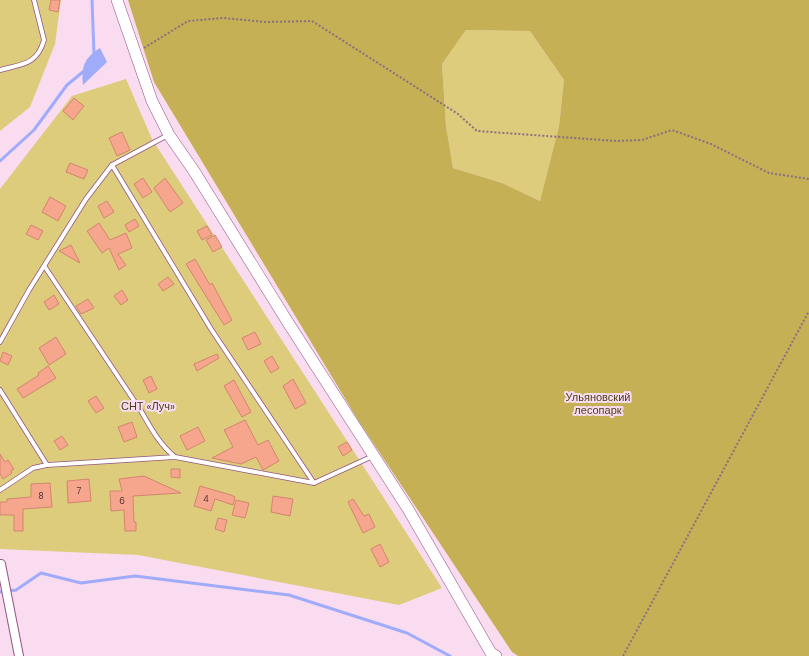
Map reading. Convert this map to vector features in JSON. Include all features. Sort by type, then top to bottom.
[{"type":"street","points":[[117,0],[152,101],[169,135],[194,171],[287,321],[408,509],[491,653],[496,656]]},
{"type":"street","points":[[1,564],[19,656]]},
{"type":"lane","points":[[0,70],[29,62],[38,55],[44,40],[34,0]]},
{"type":"lane","points":[[0,342],[29,290],[45,267],[86,199],[112,165],[169,135]]},
{"type":"lane","points":[[112,165],[211,329],[314,483]]},
{"type":"lane","points":[[45,267],[141,411],[155,436],[164,448],[175,457]]},
{"type":"lane","points":[[0,390],[47,465]]},
{"type":"lane","points":[[0,490],[33,468],[47,465],[175,457],[314,483],[374,455]]},
{"type":"path","points":[[135,53],[188,22],[223,18],[266,22],[312,21],[445,106],[477,131],[616,141],[642,140],[672,130],[711,144],[769,173],[809,179]]},
{"type":"path","points":[[623,656],[809,311]]},
{"type":"green space","points":[[0,0],[61,0],[55,44],[30,107],[0,131]]},
{"type":"green space","name":"Ульяновский лесопарк","points":[[128,0],[809,0],[809,656],[518,656],[512,652],[358,420],[154,82]],"holes":[[[466,30],[530,31],[564,80],[559,126],[540,201],[502,183],[453,168],[446,126],[442,64]]]},
{"type":"green space","points":[[466,30],[530,31],[564,80],[559,126],[540,201],[502,183],[453,168],[446,126],[442,64]]},
{"type":"green space","name":"СНТ «Луч»","points":[[126,79],[152,139],[442,588],[399,605],[138,555],[0,549],[0,189],[72,96]]},
{"type":"water","points":[[100,48],[107,62],[83,85],[83,68],[87,59]]},
{"type":"building","points":[[51,0],[60,0],[58,12],[49,10]]},
{"type":"building","points":[[74,98],[84,106],[73,120],[63,111]]},
{"type":"building","points":[[122,132],[130,150],[117,156],[109,138]]},
{"type":"building","points":[[70,163],[88,170],[84,179],[66,172]]},
{"type":"building","points":[[143,178],[152,192],[143,198],[134,184]]},
{"type":"building","points":[[165,178],[183,203],[170,212],[154,188]]},
{"type":"building","points":[[50,197],[66,206],[58,221],[42,212]]},
{"type":"building","points":[[107,201],[114,212],[104,218],[98,206]]},
{"type":"building","points":[[135,219],[139,226],[129,232],[125,225]]},
{"type":"building","points":[[99,223],[110,240],[126,233],[132,248],[118,254],[126,265],[119,270],[109,248],[102,253],[87,231]]},
{"type":"building","points":[[31,225],[43,231],[38,240],[26,234]]},
{"type":"building","points":[[207,226],[212,235],[202,240],[197,231]]},
{"type":"building","points":[[215,235],[222,247],[213,252],[206,240]]},
{"type":"building","points":[[71,245],[80,263],[59,251]]},
{"type":"building","points":[[195,259],[210,285],[212,283],[232,320],[224,325],[186,264]]},
{"type":"building","points":[[168,277],[174,284],[163,291],[158,284]]},
{"type":"building","points":[[122,290],[128,300],[121,305],[114,296]]},
{"type":"building","points":[[54,295],[59,304],[49,310],[44,302]]},
{"type":"building","points":[[88,299],[94,308],[81,314],[76,306]]},
{"type":"building","points":[[255,332],[261,344],[248,350],[242,338]]},
{"type":"building","points":[[56,337],[66,354],[49,365],[39,348]]},
{"type":"building","points":[[3,352],[12,356],[8,365],[0,361]]},
{"type":"building","points":[[217,354],[219,358],[197,371],[194,364]]},
{"type":"building","points":[[272,356],[279,368],[271,373],[264,361]]},
{"type":"building","points":[[48,366],[56,378],[23,398],[17,389],[39,375],[38,373]]},
{"type":"building","points":[[151,376],[157,389],[149,393],[143,380]]},
{"type":"building","points":[[293,379],[306,403],[295,409],[283,386]]},
{"type":"building","points":[[234,380],[251,412],[242,417],[224,386]]},
{"type":"building","points":[[96,396],[104,408],[96,413],[88,401]]},
{"type":"building","points":[[245,420],[258,445],[268,440],[279,461],[263,470],[256,457],[241,464],[212,458],[233,447],[224,430]]},
{"type":"building","points":[[132,422],[137,437],[124,442],[118,427]]},
{"type":"building","points":[[198,427],[205,441],[187,450],[180,436]]},
{"type":"building","points":[[62,436],[68,445],[60,450],[54,441]]},
{"type":"building","points":[[347,442],[352,450],[343,456],[338,447]]},
{"type":"building","points":[[0,454],[5,462],[8,460],[14,469],[11,471],[12,473],[3,479],[0,474]]},
{"type":"building","points":[[171,469],[180,469],[180,478],[171,477]]},
{"type":"building","points":[[144,476],[181,493],[133,496],[134,522],[136,522],[136,531],[125,531],[124,510],[111,511],[110,491],[122,491],[119,479]]},
{"type":"building","points":[[89,479],[91,501],[68,503],[67,481]]},
{"type":"building","points":[[50,483],[52,507],[23,509],[23,531],[14,531],[14,515],[0,515],[0,502],[7,502],[7,499],[31,497],[31,484]]},
{"type":"building","points":[[200,486],[235,497],[233,505],[215,499],[211,511],[194,506]]},
{"type":"building","points":[[273,496],[293,499],[290,516],[271,512]]},
{"type":"building","points":[[353,499],[364,516],[369,514],[375,527],[363,533],[348,502]]},
{"type":"building","points":[[236,500],[249,503],[245,518],[232,515]]},
{"type":"building","points":[[218,518],[227,520],[224,532],[215,529]]},
{"type":"building","points":[[380,544],[389,562],[380,567],[371,549]]},
{"type":"waterway","points":[[92,0],[94,54]]},
{"type":"waterway","points":[[0,161],[34,130],[67,85],[84,71]]},
{"type":"waterway","points":[[0,592],[16,590],[41,573],[81,583],[135,576],[289,595],[407,633],[450,656]]}]
